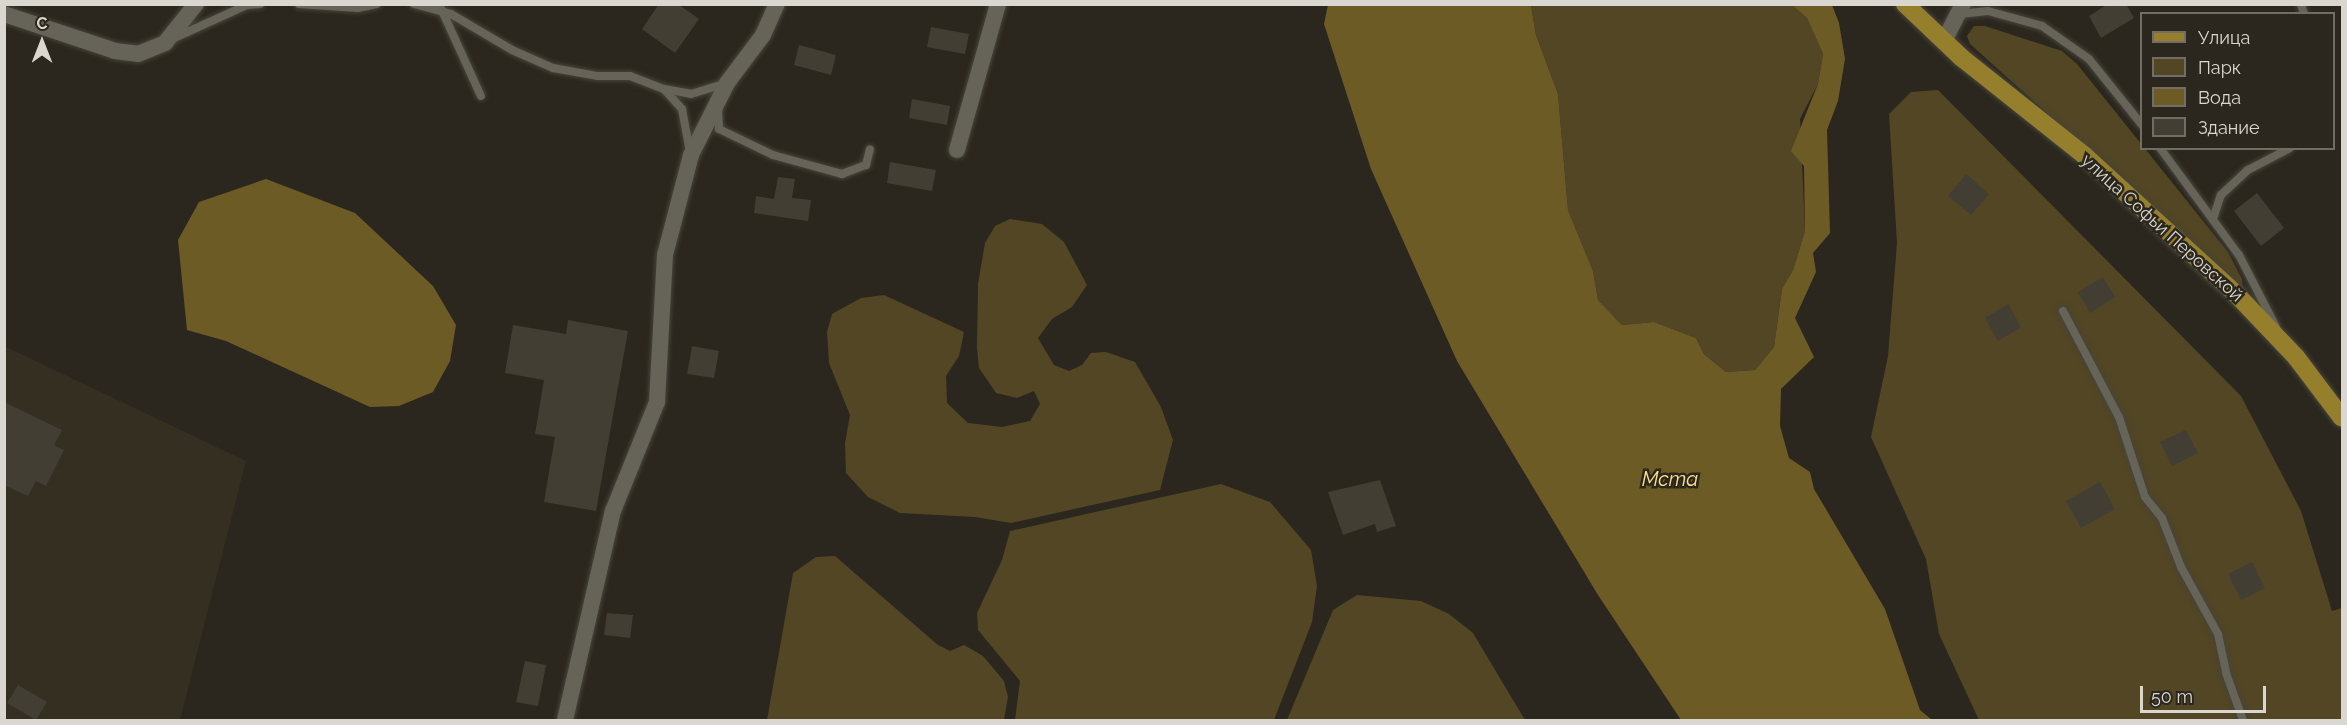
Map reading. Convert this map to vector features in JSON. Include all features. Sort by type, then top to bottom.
[{"type":"main road","name":"улица Софьи Перовской","points":[[1905,4],[1962,58],[2085,156],[2236,294],[2285,347],[2343,418]]},
{"type":"street","points":[[4,14],[115,51],[138,54],[165,43],[196,4]]},
{"type":"street","points":[[566,720],[613,510],[657,402],[665,255],[691,155],[727,82],[763,35],[777,4]]},
{"type":"street","points":[[957,150],[998,4]]},
{"type":"street","points":[[1944,41],[1962,9]]},
{"type":"lane","points":[[165,43],[247,5],[260,4]]},
{"type":"lane","points":[[299,4],[358,8],[377,4]]},
{"type":"lane","points":[[414,4],[440,8],[553,68],[598,76],[630,76],[664,89],[691,94],[727,82]]},
{"type":"lane","points":[[440,8],[481,96]]},
{"type":"lane","points":[[1962,9],[1988,11],[2042,26],[2089,59],[2140,123]]},
{"type":"lane","points":[[664,89],[682,109],[691,155]]},
{"type":"lane","points":[[717,100],[719,129],[773,154],[842,174],[866,165],[870,149]]},
{"type":"lane","points":[[2161,150],[2239,255],[2285,347]]},
{"type":"lane","points":[[2213,219],[2221,195],[2248,170],[2286,150]]},
{"type":"lane","points":[[2063,311],[2119,417],[2145,496],[2162,518],[2181,567],[2218,634],[2226,673],[2243,720]]},
{"type":"shaded area","points":[[4,346],[246,461],[180,720],[5,720]]},
{"type":"green space","points":[[1531,5],[1792,5],[1807,18],[1823,54],[1818,84],[1800,119],[1805,231],[1793,270],[1782,289],[1774,347],[1755,370],[1726,372],[1704,354],[1696,338],[1654,322],[1622,325],[1598,300],[1593,271],[1568,210],[1558,94],[1536,35]]},
{"type":"green space","points":[[1974,26],[1985,26],[2062,51],[2077,64],[2140,142],[2140,150],[2146,150],[2228,252],[2242,279],[2243,289],[1970,44],[1967,36]]},
{"type":"green space","points":[[1938,90],[2241,396],[2301,511],[2332,611],[2342,608],[2342,720],[1979,720],[1939,634],[1926,559],[1871,437],[1888,356],[1897,243],[1889,114],[1911,92]]},
{"type":"green space","points":[[1010,219],[1042,224],[1064,242],[1087,285],[1072,307],[1052,319],[1038,338],[1054,365],[1069,371],[1082,365],[1091,353],[1106,352],[1135,362],[1161,407],[1173,440],[1160,490],[1011,523],[975,517],[900,513],[868,497],[846,473],[845,443],[850,415],[829,363],[827,332],[832,314],[861,298],[884,295],[964,332],[959,356],[946,376],[947,403],[968,423],[1002,427],[1030,421],[1040,404],[1034,391],[1017,398],[996,393],[979,368],[977,348],[978,284],[985,243],[995,226]]},
{"type":"green space","points":[[1221,484],[1270,502],[1311,550],[1317,586],[1312,622],[1274,720],[1015,720],[1020,681],[978,630],[977,613],[1002,560],[1010,531]]},
{"type":"green space","points":[[835,556],[938,645],[950,651],[964,645],[983,656],[1004,681],[1008,697],[1004,720],[767,720],[793,573],[816,557]]},
{"type":"green space","points":[[1357,595],[1421,601],[1449,614],[1473,633],[1525,720],[1287,720],[1333,610]]},
{"type":"water","name":"Мста","points":[[1328,5],[1531,5],[1536,35],[1558,94],[1568,210],[1593,271],[1598,300],[1622,325],[1654,322],[1696,338],[1704,354],[1726,372],[1755,370],[1774,347],[1782,289],[1793,270],[1805,231],[1804,166],[1791,151],[1818,84],[1823,54],[1807,18],[1792,5],[1832,5],[1839,23],[1845,59],[1838,101],[1827,130],[1830,233],[1813,253],[1816,272],[1795,318],[1814,357],[1781,389],[1780,426],[1789,458],[1810,472],[1814,489],[1885,609],[1920,710],[1932,720],[1681,720],[1598,595],[1457,361],[1371,169],[1324,24]]},
{"type":"water","points":[[266,179],[355,213],[433,286],[456,325],[450,361],[433,392],[399,406],[370,407],[226,341],[187,330],[178,240],[199,202]]},
{"type":"building","points":[[659,4],[678,4],[699,19],[675,53],[642,29]]},
{"type":"building","points":[[2108,4],[2126,4],[2134,18],[2101,38],[2089,16]]},
{"type":"building","points":[[931,27],[969,34],[965,54],[927,47]]},
{"type":"building","points":[[799,45],[836,55],[831,75],[794,65]]},
{"type":"building","points":[[912,99],[950,106],[947,125],[909,118]]},
{"type":"building","points":[[890,162],[936,170],[932,191],[887,183]]},
{"type":"building","points":[[1966,174],[1989,194],[1971,215],[1948,196]]},
{"type":"building","points":[[778,177],[795,179],[792,198],[811,200],[808,221],[754,213],[756,196],[774,199]]},
{"type":"building","points":[[2257,193],[2284,228],[2261,246],[2234,211]]},
{"type":"building","points":[[2103,277],[2115,297],[2090,313],[2078,292]]},
{"type":"building","points":[[2008,304],[2021,327],[1998,341],[1985,318]]},
{"type":"building","points":[[568,320],[628,331],[596,511],[544,502],[555,437],[535,434],[544,380],[505,373],[513,325],[566,334]]},
{"type":"building","points":[[692,346],[719,351],[714,378],[687,374]]},
{"type":"building","points":[[4,402],[62,430],[54,445],[64,450],[46,486],[36,481],[28,496],[4,485]]},
{"type":"building","points":[[2186,430],[2198,453],[2172,466],[2160,442]]},
{"type":"building","points":[[1380,480],[1396,526],[1377,532],[1375,524],[1343,535],[1328,492]]},
{"type":"building","points":[[2100,482],[2115,509],[2081,528],[2066,501]]},
{"type":"building","points":[[2252,562],[2265,588],[2241,600],[2228,574]]},
{"type":"building","points":[[607,613],[633,615],[630,638],[604,635]]},
{"type":"building","points":[[525,661],[546,665],[538,706],[516,702]]},
{"type":"building","points":[[18,685],[47,702],[36,720],[7,703]]}]
